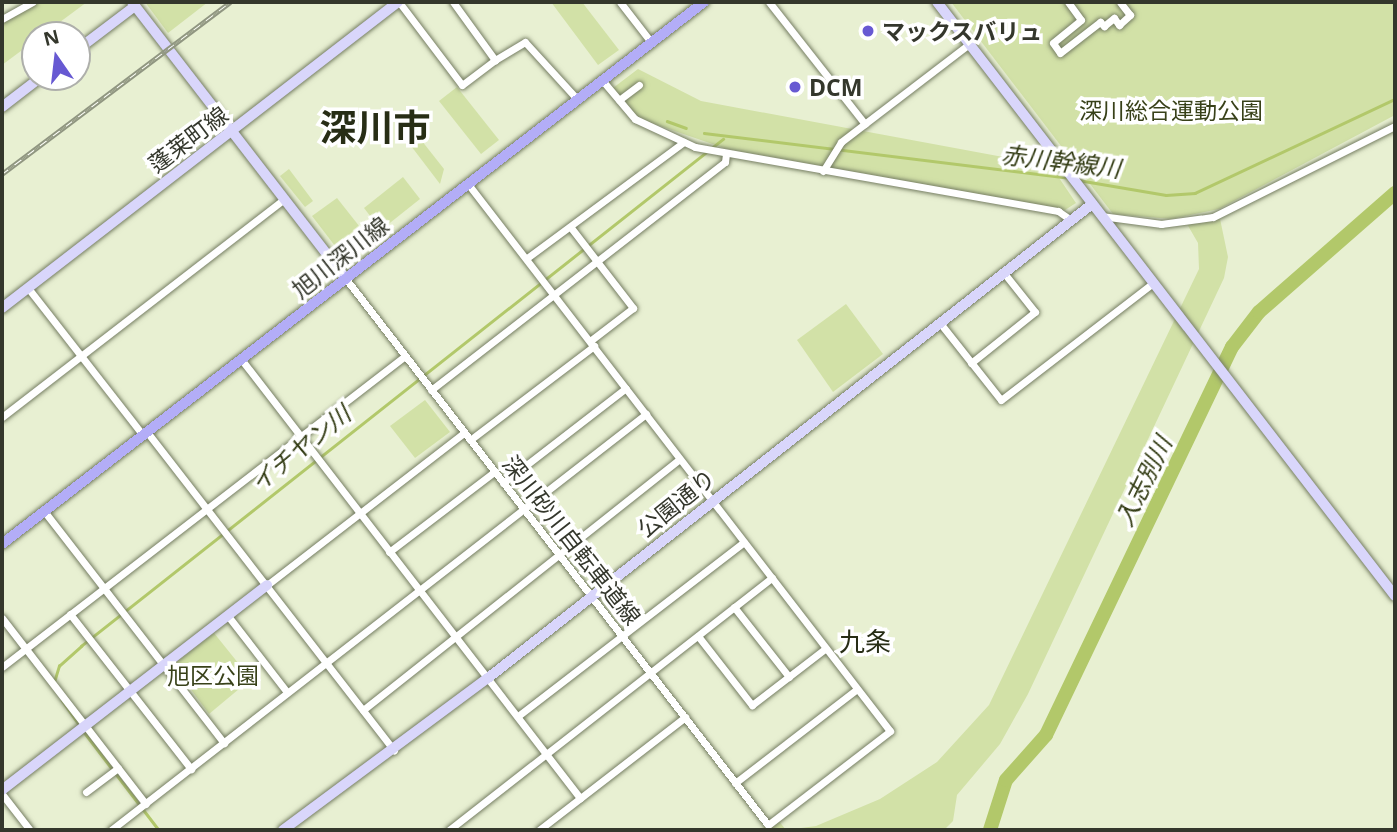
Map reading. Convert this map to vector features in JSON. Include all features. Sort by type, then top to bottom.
[{"type":"main road","name":"旭川深川線","points":[[2,544],[704,2]]},
{"type":"street","points":[[2,19],[33,2]]},
{"type":"street","points":[[398,2],[462,85],[525,42],[577,99]]},
{"type":"street","name":"蓬莱町線","points":[[2,308],[398,2]]},
{"type":"street","points":[[453,2],[495,60]]},
{"type":"street","points":[[620,2],[651,42]]},
{"type":"street","points":[[769,2],[865,124]]},
{"type":"street","points":[[937,2],[1395,596]]},
{"type":"street","points":[[1068,2],[1081,20],[1053,43],[1060,53],[1100,22],[1104,26],[1114,18],[1119,25],[1130,15],[1120,2]]},
{"type":"street","points":[[91,38],[133,4],[346,279]]},
{"type":"street","points":[[823,171],[841,142],[969,44]]},
{"type":"street","points":[[602,80],[635,119],[684,142],[726,154],[1058,211],[1071,220]]},
{"type":"street","points":[[618,100],[639,85]]},
{"type":"street","points":[[2,107],[23,91]]},
{"type":"street","points":[[1101,215],[1161,224],[1200,221],[1392,127]]},
{"type":"street","points":[[527,258],[572,229],[684,142]]},
{"type":"street","points":[[431,390],[725,162],[726,154]]},
{"type":"street","points":[[468,184],[857,689],[735,783]]},
{"type":"street","points":[[2,416],[284,199]]},
{"type":"street","name":"公園通り","points":[[283,830],[488,678],[711,499],[1092,204]]},
{"type":"street","points":[[30,830],[2,792],[359,513],[592,344],[633,308],[572,229]]},
{"type":"street","points":[[971,363],[1035,312],[1004,272]]},
{"type":"street","name":"深川砂川自転車道線","points":[[346,279],[768,825],[890,731],[857,689]]},
{"type":"street","points":[[940,323],[1001,400],[1154,282]]},
{"type":"street","points":[[28,288],[208,508],[394,750]]},
{"type":"street","points":[[2,667],[405,356]]},
{"type":"street","points":[[241,359],[580,798]]},
{"type":"street","points":[[503,483],[625,388]]},
{"type":"street","points":[[111,830],[646,414]]},
{"type":"street","points":[[363,710],[680,459]]},
{"type":"street","points":[[389,552],[494,472]]},
{"type":"street","points":[[44,512],[225,743]]},
{"type":"street","points":[[518,716],[744,542]]},
{"type":"street","points":[[453,829],[772,578]]},
{"type":"street","points":[[734,607],[789,677]]},
{"type":"street","points":[[70,614],[191,769]]},
{"type":"street","points":[[228,616],[287,692]]},
{"type":"street","points":[[2,618],[146,804]]},
{"type":"street","points":[[698,635],[752,705],[826,648]]},
{"type":"street","points":[[539,830],[685,716]]},
{"type":"street","points":[[86,792],[118,768]]},
{"type":"green space","points":[[39,2],[87,2],[61,21],[21,21],[21,51],[2,65],[2,23]]},
{"type":"green space","points":[[145,2],[208,2],[168,33]]},
{"type":"green space","points":[[551,2],[582,2],[619,50],[598,65]]},
{"type":"green space","name":"深川総合運動公園","points":[[951,2],[1395,2],[1395,115],[1219,209],[1171,219],[1113,214]]},
{"type":"green space","points":[[638,69],[701,101],[1051,166],[1076,203],[1065,210],[727,149],[637,118],[613,88]]},
{"type":"green space","points":[[457,87],[499,140],[481,154],[439,101]]},
{"type":"green space","points":[[418,136],[444,169],[440,184],[408,142]]},
{"type":"green space","points":[[289,169],[313,201],[305,207],[280,176]]},
{"type":"green space","points":[[403,177],[420,199],[381,230],[364,208]]},
{"type":"green space","points":[[337,198],[367,236],[345,259],[312,216]]},
{"type":"green space","points":[[1219,214],[1228,257],[1224,278],[1028,694],[1000,744],[957,795],[953,821],[944,830],[786,830],[816,826],[880,799],[937,762],[989,705],[1199,269],[1198,243],[1187,224]]},
{"type":"green space","points":[[846,304],[883,354],[833,392],[797,340]]},
{"type":"green space","points":[[425,400],[450,432],[415,458],[390,426]]},
{"type":"green space","name":"旭区公園","points":[[214,633],[251,679],[209,714],[173,665]]},
{"type":"green space","points":[[778,820],[786,830],[759,830]]},
{"type":"waterway","name":"赤川幹線川","points":[[1078,180],[1166,195],[1195,193],[1395,99]]},
{"type":"waterway","name":"赤川幹線川","points":[[667,121],[686,128]]},
{"type":"waterway","name":"赤川幹線川","points":[[704,133],[1068,178]]},
{"type":"waterway","name":"イチヤン川","points":[[54,682],[59,666],[81,646],[723,139]]},
{"type":"waterway","name":"入志別川","points":[[990,830],[1006,780],[1046,735],[1232,347],[1259,312],[1395,193]]},
{"type":"waterway","name":"イチヤン川","points":[[62,700],[80,726]]},
{"type":"waterway","name":"イチヤン川","points":[[84,732],[159,830]]},
{"type":"railway","points":[[2,174],[230,2]]},
{"type":"place","name":"マックスバリュ","points":[[868,31]]},
{"type":"place","name":"DCM","points":[[795,87]]},
{"type":"district","name":"深川市","points":[[375,127]]},
{"type":"district","name":"九条","points":[[865,642]]}]
